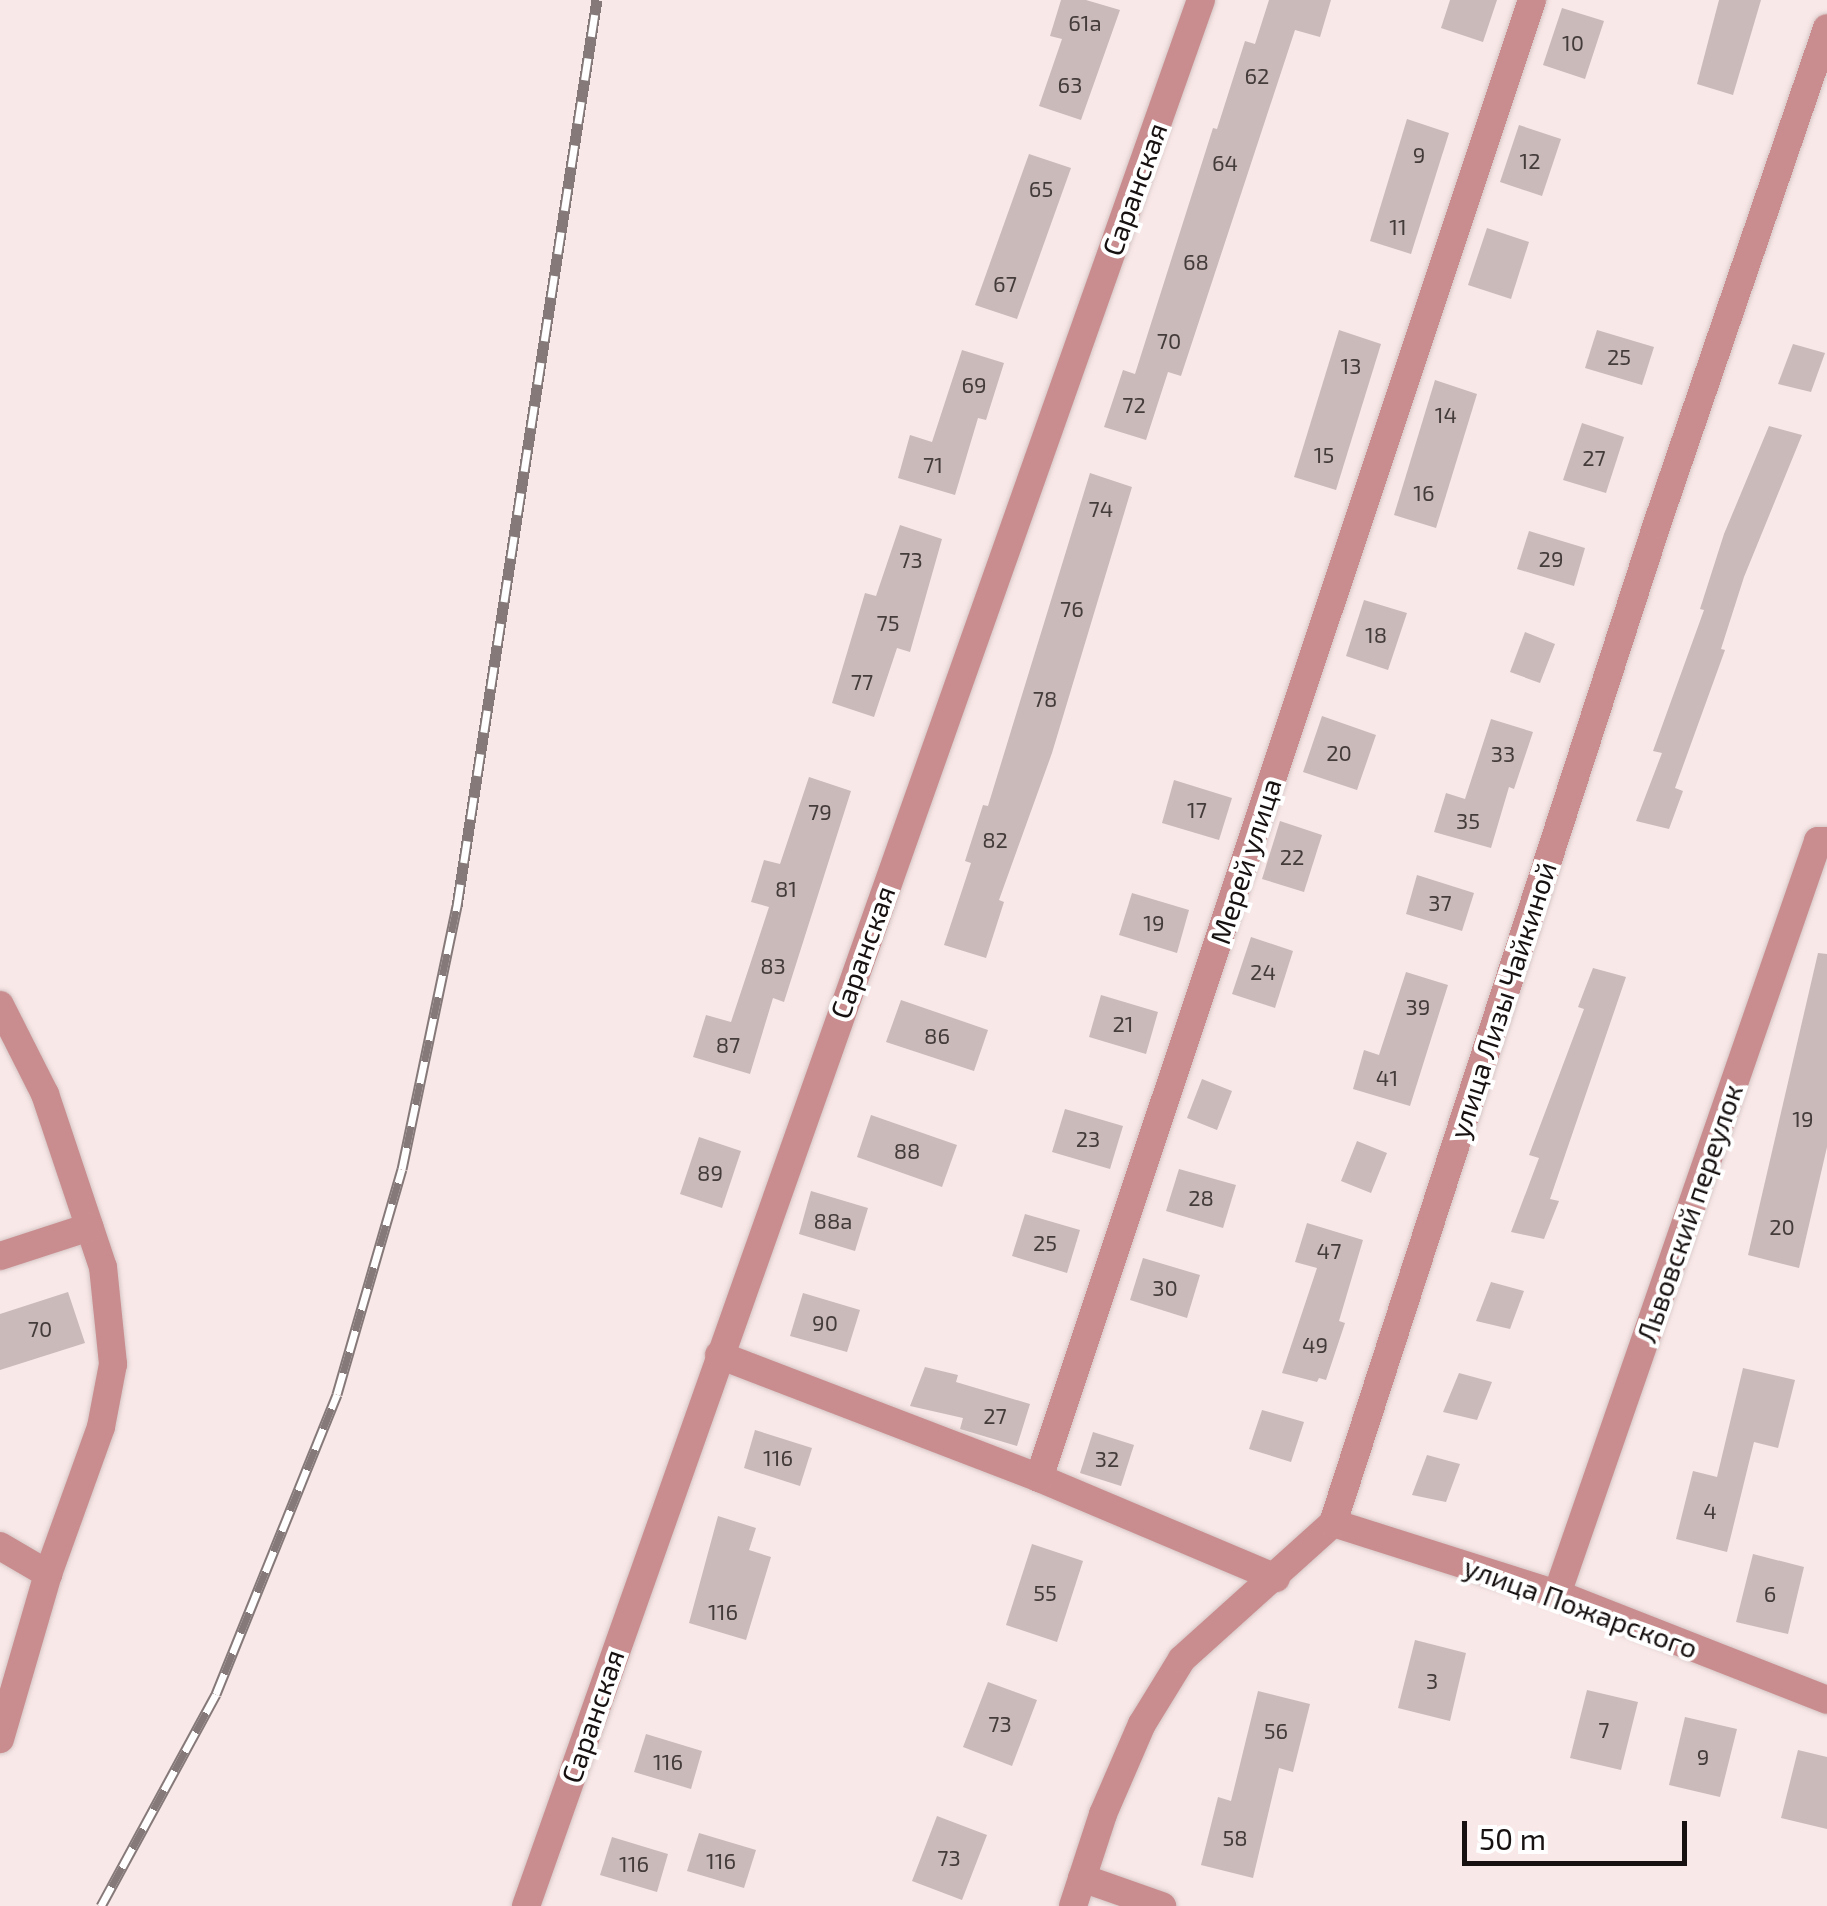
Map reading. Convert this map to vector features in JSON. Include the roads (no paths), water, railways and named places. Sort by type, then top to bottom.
[{"type":"street","name":"Саранская","points":[[526,1906],[1201,0]]},
{"type":"street","name":"Мерей улица","points":[[1039,1478],[1532,0]]},
{"type":"street","name":"улица Лизы Чайкиной","points":[[1073,1906],[1142,1724],[1182,1658],[1225,1615],[1276,1578],[1332,1523],[1651,543],[1827,28]]},
{"type":"street","name":"Львовский переулок","points":[[1557,1594],[1818,841],[1827,841]]},
{"type":"street","points":[[0,1005],[12,1055],[44,1094],[103,1267],[113,1364],[101,1427],[48,1574],[0,1739]]},
{"type":"street","points":[[0,1256],[90,1227]]},
{"type":"street","points":[[718,1355],[1039,1478],[1276,1578]]},
{"type":"street","name":"улица Пожарского","points":[[1332,1523],[1557,1594],[1827,1700]]},
{"type":"street","points":[[0,1546],[48,1574]]},
{"type":"street","points":[[1082,1878],[1162,1906]]},
{"type":"railway","points":[[101,1906],[216,1694],[337,1394],[402,1169],[457,906],[597,0]]}]
